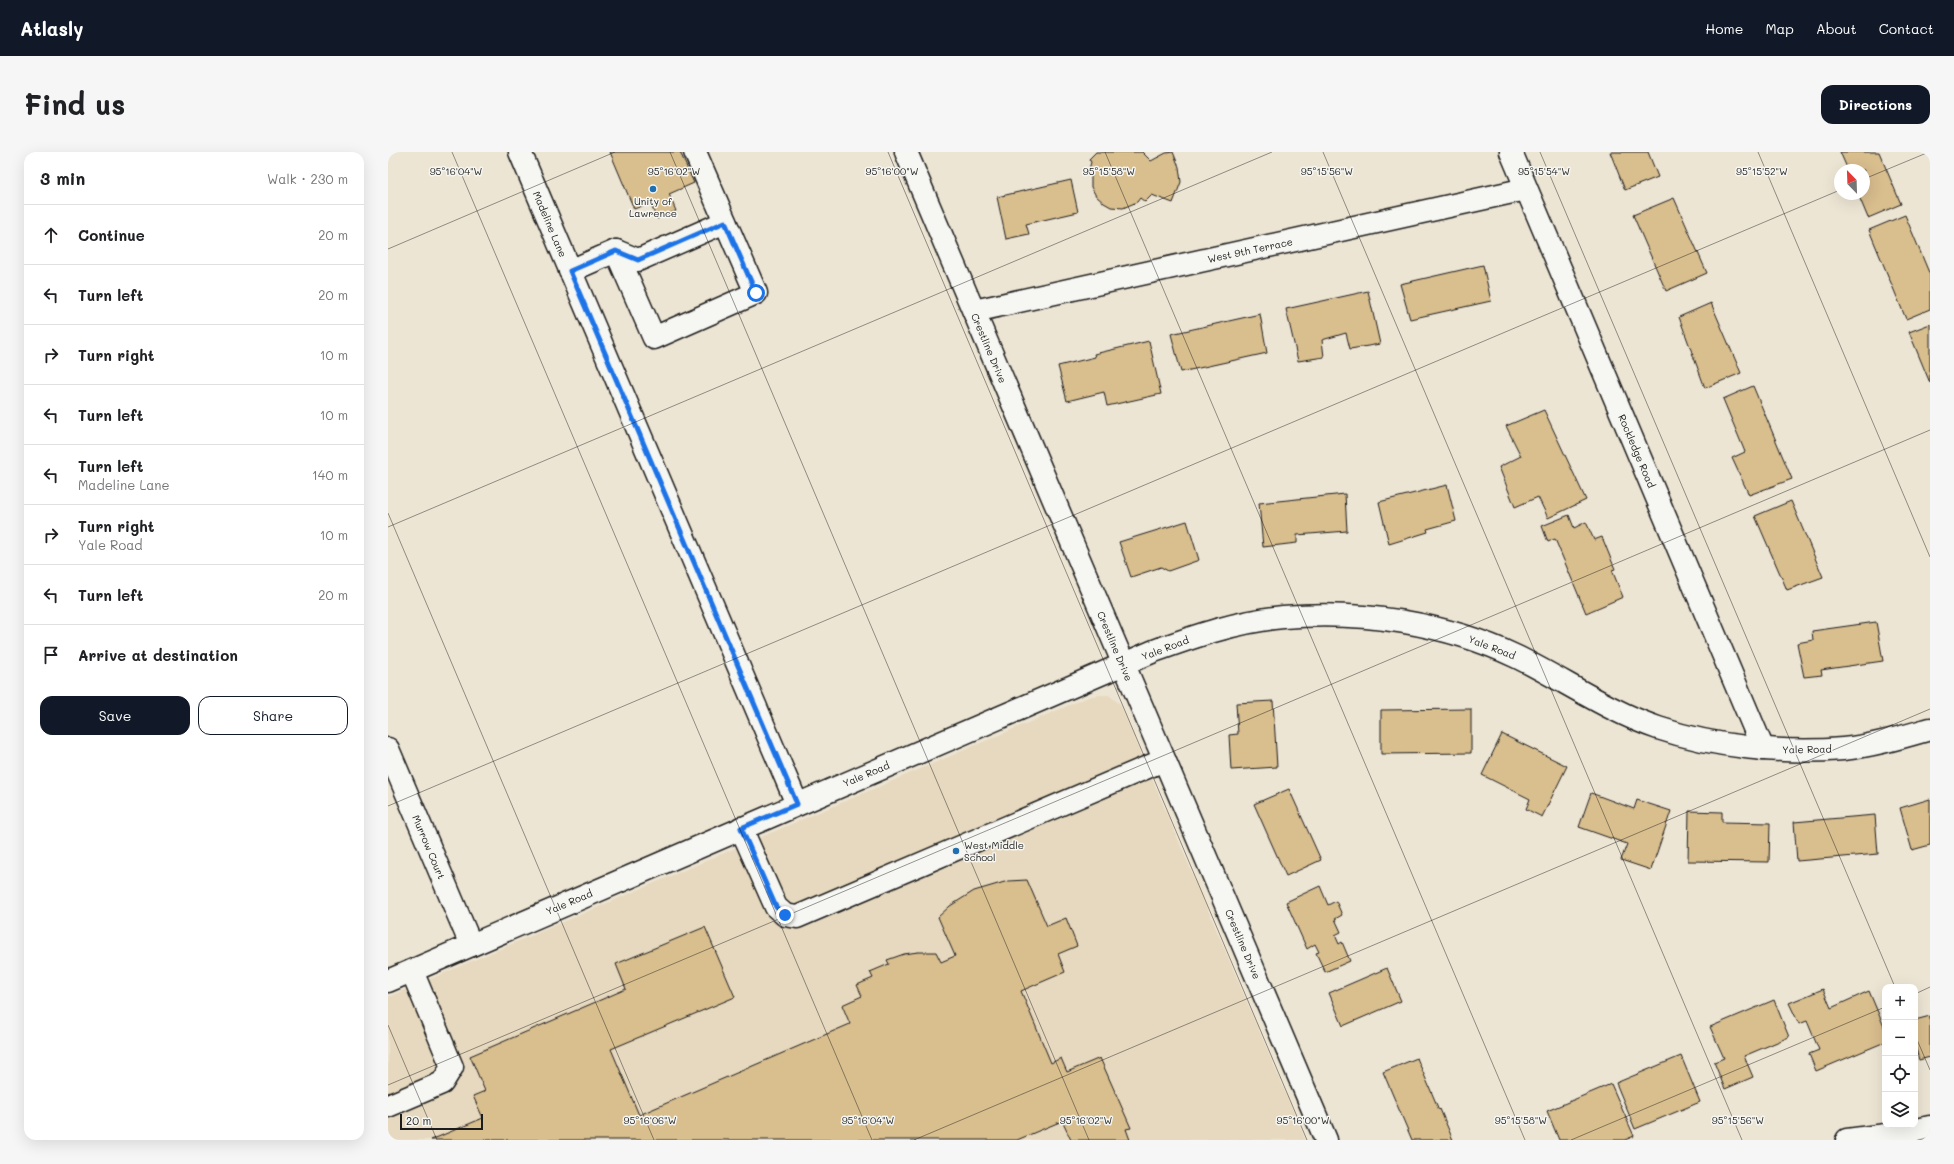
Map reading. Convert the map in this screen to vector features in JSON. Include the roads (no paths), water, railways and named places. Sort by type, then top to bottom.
[{"type":"street","name":"Madeline Lane","points":[[520,152],[797,804]]},
{"type":"street","points":[[616,251],[654,338],[756,293],[695,152]]},
{"type":"street","name":"Crestline Drive","points":[[906,152],[1326,1140]]},
{"type":"street","name":"Rockledge Road","points":[[1511,152],[1763,749]]},
{"type":"street","name":"West 9th Terrace","points":[[974,311],[1526,189]]},
{"type":"street","points":[[570,271],[616,251],[638,260],[725,222]]},
{"type":"street","name":"Yale Road","points":[[388,981],[1123,664],[1194,636],[1281,617],[1326,614],[1376,618],[1421,625],[1448,632],[1514,656],[1551,674],[1588,697],[1658,728],[1711,741],[1763,749],[1802,750],[1844,748],[1888,740],[1930,729]]},
{"type":"street","name":"Murrow Court","points":[[388,749],[471,945]]},
{"type":"street","points":[[741,828],[776,907],[785,915],[797,917],[1164,760]]},
{"type":"street","points":[[388,1106],[442,1083],[452,1068],[412,971]]},
{"type":"street","points":[[1847,1140],[1908,1132],[1930,1127]]},
{"type":"place","name":"Unity of Lawrence","points":[[653,189]]},
{"type":"place","name":"West Middle School","points":[[956,851]]}]
